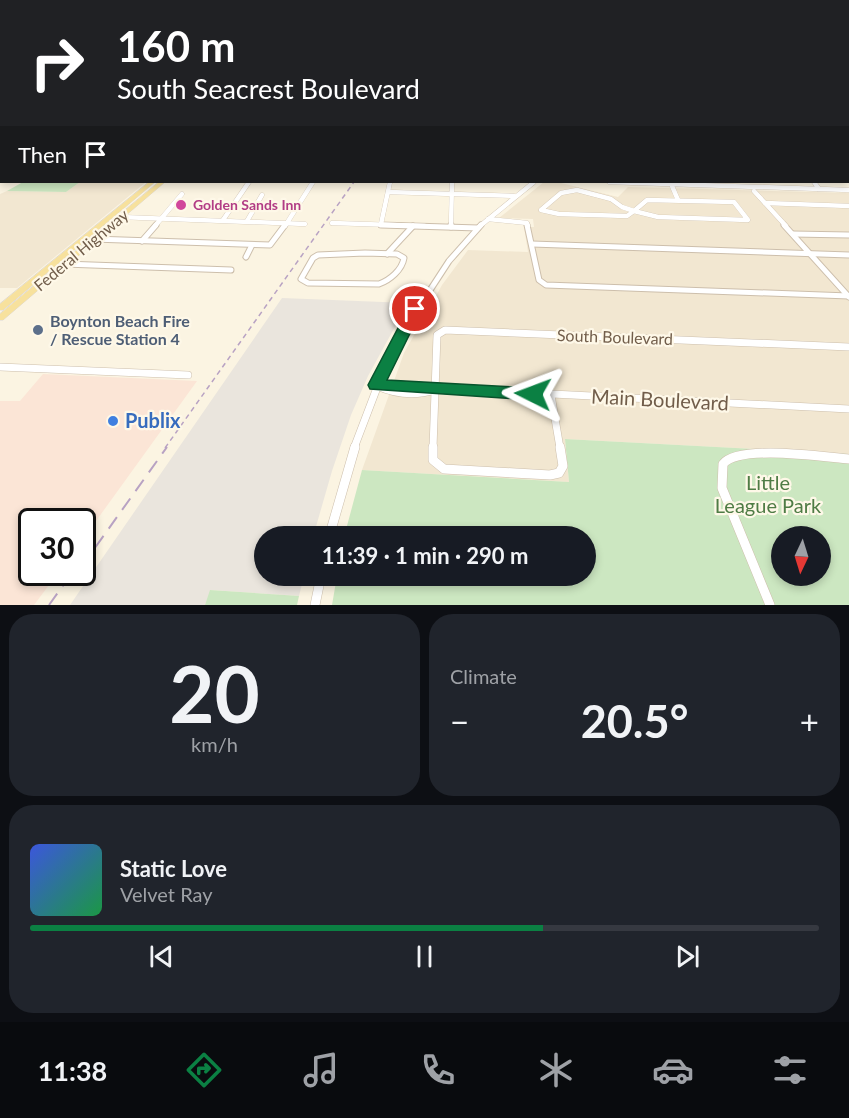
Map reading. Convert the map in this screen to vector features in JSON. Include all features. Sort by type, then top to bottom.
[{"type":"main road","name":"Federal Highway","points":[[0,318],[93,239],[151,183]]},
{"type":"main road","name":"Federal Highway","points":[[0,308],[161,183]]},
{"type":"street","points":[[223,220],[248,183]]},
{"type":"street","points":[[93,239],[273,244],[312,183]]},
{"type":"street","points":[[381,224],[390,183]]},
{"type":"street","points":[[452,183],[452,227]]},
{"type":"street","points":[[332,526],[353,448],[376,385],[401,333],[437,276],[478,228],[533,183]]},
{"type":"street","points":[[625,183],[849,190]]},
{"type":"street","points":[[810,183],[819,189]]},
{"type":"street","points":[[815,183],[819,189]]},
{"type":"street","points":[[672,186],[681,200]]},
{"type":"street","points":[[681,200],[647,200],[634,211],[627,216],[559,214],[541,210],[561,193],[575,190],[611,199],[622,207],[634,211],[658,217],[748,220],[734,202],[681,200]]},
{"type":"street","points":[[754,191],[849,297]]},
{"type":"street","points":[[388,192],[514,196]]},
{"type":"street","points":[[142,241],[182,194]]},
{"type":"street","points":[[247,221],[262,195]]},
{"type":"street","points":[[765,203],[849,206]]},
{"type":"street","points":[[115,218],[305,224]]},
{"type":"street","points":[[486,220],[528,225],[538,280],[546,285],[849,297]]},
{"type":"street","points":[[332,223],[478,228]]},
{"type":"street","points":[[387,254],[400,255],[404,262],[389,280],[383,283],[308,283],[301,279],[313,258],[321,254],[387,254],[414,226]]},
{"type":"street","points":[[793,234],[849,235]]},
{"type":"street","points":[[532,244],[849,255]]},
{"type":"street","points":[[246,257],[252,245]]},
{"type":"street","points":[[64,264],[231,270]]},
{"type":"street","name":"South Boulevard","points":[[435,390],[437,335],[445,330],[849,347]]},
{"type":"street","points":[[0,367],[188,375]]},
{"type":"street","name":"Main Boulevard","points":[[376,385],[386,391],[428,393],[435,390],[849,409]]},
{"type":"street","points":[[435,390],[432,456],[439,467],[550,475],[559,473],[563,466],[551,395]]},
{"type":"street","points":[[770,605],[722,488],[720,474],[724,461],[733,455],[750,453],[849,459]]},
{"type":"street","points":[[315,605],[319,586]]},
{"type":"shaded area","points":[[79,183],[145,183],[17,288],[0,288],[0,194],[7,191],[66,192]]},
{"type":"shaded area","points":[[543,183],[561,183],[618,197],[628,187],[849,193],[849,454],[565,439],[569,482],[362,470],[404,353],[442,285],[468,250],[528,252],[524,227],[534,227],[533,219],[499,218]]},
{"type":"shaded area","points":[[282,298],[408,303],[368,376],[351,415],[316,526],[254,526],[254,586],[302,586],[299,596],[211,590],[205,605],[70,605],[83,586],[96,586],[96,567]]},
{"type":"shaded area","points":[[43,374],[197,381],[96,521],[96,508],[18,508],[18,586],[48,586],[34,605],[0,605],[0,401],[20,401]]},
{"type":"green space","points":[[21,183],[79,183],[66,192],[7,191]]},
{"type":"green space","name":"Little League Park","points":[[565,439],[849,454],[849,605],[332,605],[335,586],[596,586],[596,526],[347,526],[362,470],[569,482]]},
{"type":"green space","points":[[210,590],[299,596],[297,605],[205,605]]},
{"type":"railway","points":[[165,448],[353,183]]},
{"type":"railway","points":[[96,546],[167,447]]},
{"type":"railway","points":[[49,605],[63,586]]},
{"type":"place","name":"Golden Sands Inn","points":[[181,205]]},
{"type":"place","name":"Boynton Beach Fire / Rescue Station 4","points":[[38,330]]},
{"type":"place","name":"Publix","points":[[113,421]]},
{"type":"route","points":[[415,309],[376,385],[533,394]]}]
